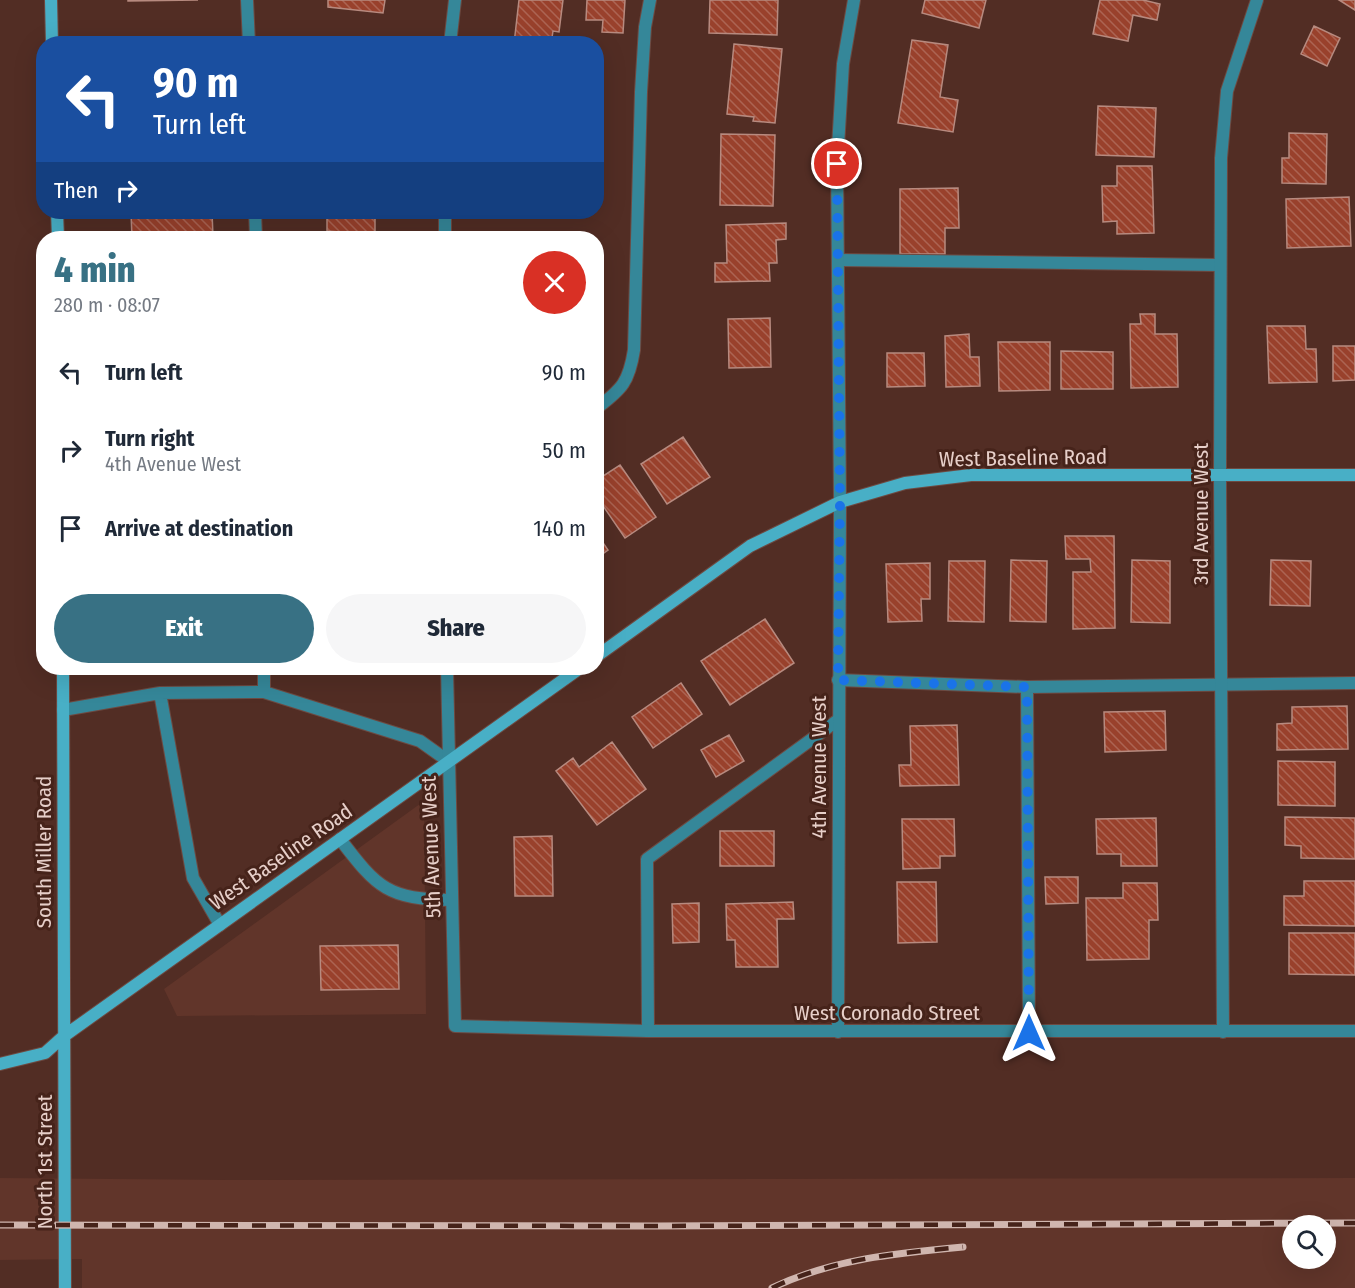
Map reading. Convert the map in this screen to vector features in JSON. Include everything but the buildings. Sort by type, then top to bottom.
[{"type":"main road","points":[[51,0],[52,36]]},
{"type":"main road","name":"West Baseline Road","points":[[604,651],[750,546],[840,502],[905,483],[970,474],[1355,475]]},
{"type":"main road","name":"South Miller Road","points":[[63,675],[64,1036]]},
{"type":"main road","name":"West Baseline Road","points":[[0,1064],[45,1053],[64,1036],[570,675]]},
{"type":"main road","name":"North 1st Street","points":[[64,1036],[65,1288]]},
{"type":"street","points":[[247,0],[249,36]]},
{"type":"street","points":[[451,36],[455,0]]},
{"type":"street","points":[[604,402],[622,388],[631,372],[634,350],[641,92],[645,27],[650,0]]},
{"type":"street","name":"4th Avenue West","points":[[838,1032],[840,502],[837,164],[843,64],[854,0]]},
{"type":"street","name":"3rd Avenue West","points":[[1223,1032],[1221,158],[1227,91],[1257,0]]},
{"type":"street","points":[[838,260],[1220,265]]},
{"type":"street","points":[[264,675],[264,692]]},
{"type":"street","name":"5th Avenue West","points":[[447,675],[455,1026]]},
{"type":"street","points":[[838,680],[1027,687],[1355,683]]},
{"type":"street","points":[[1027,687],[1029,1033]]},
{"type":"street","points":[[63,710],[160,693],[264,692],[420,741],[448,761]]},
{"type":"street","points":[[160,693],[193,878],[220,925]]},
{"type":"street","points":[[648,1031],[647,859],[838,720]]},
{"type":"street","points":[[340,839],[366,872],[387,889],[407,898],[452,900]]},
{"type":"street","name":"West Coronado Street","points":[[455,1026],[648,1031],[1029,1033],[1355,1031]]},
{"type":"shaded area","points":[[424,801],[426,1014],[177,1016],[164,989]]},
{"type":"shaded area","points":[[0,1178],[226,1180],[1355,1178],[1355,1288],[82,1288],[82,1259],[0,1260]]},
{"type":"railway","points":[[0,1225],[655,1226],[1355,1223]]},
{"type":"railway","points":[[772,1288],[795,1278],[841,1264],[889,1255],[963,1247]]},
{"type":"route","points":[[837,164],[840,502],[838,680],[1027,687],[1029,1033]]}]
